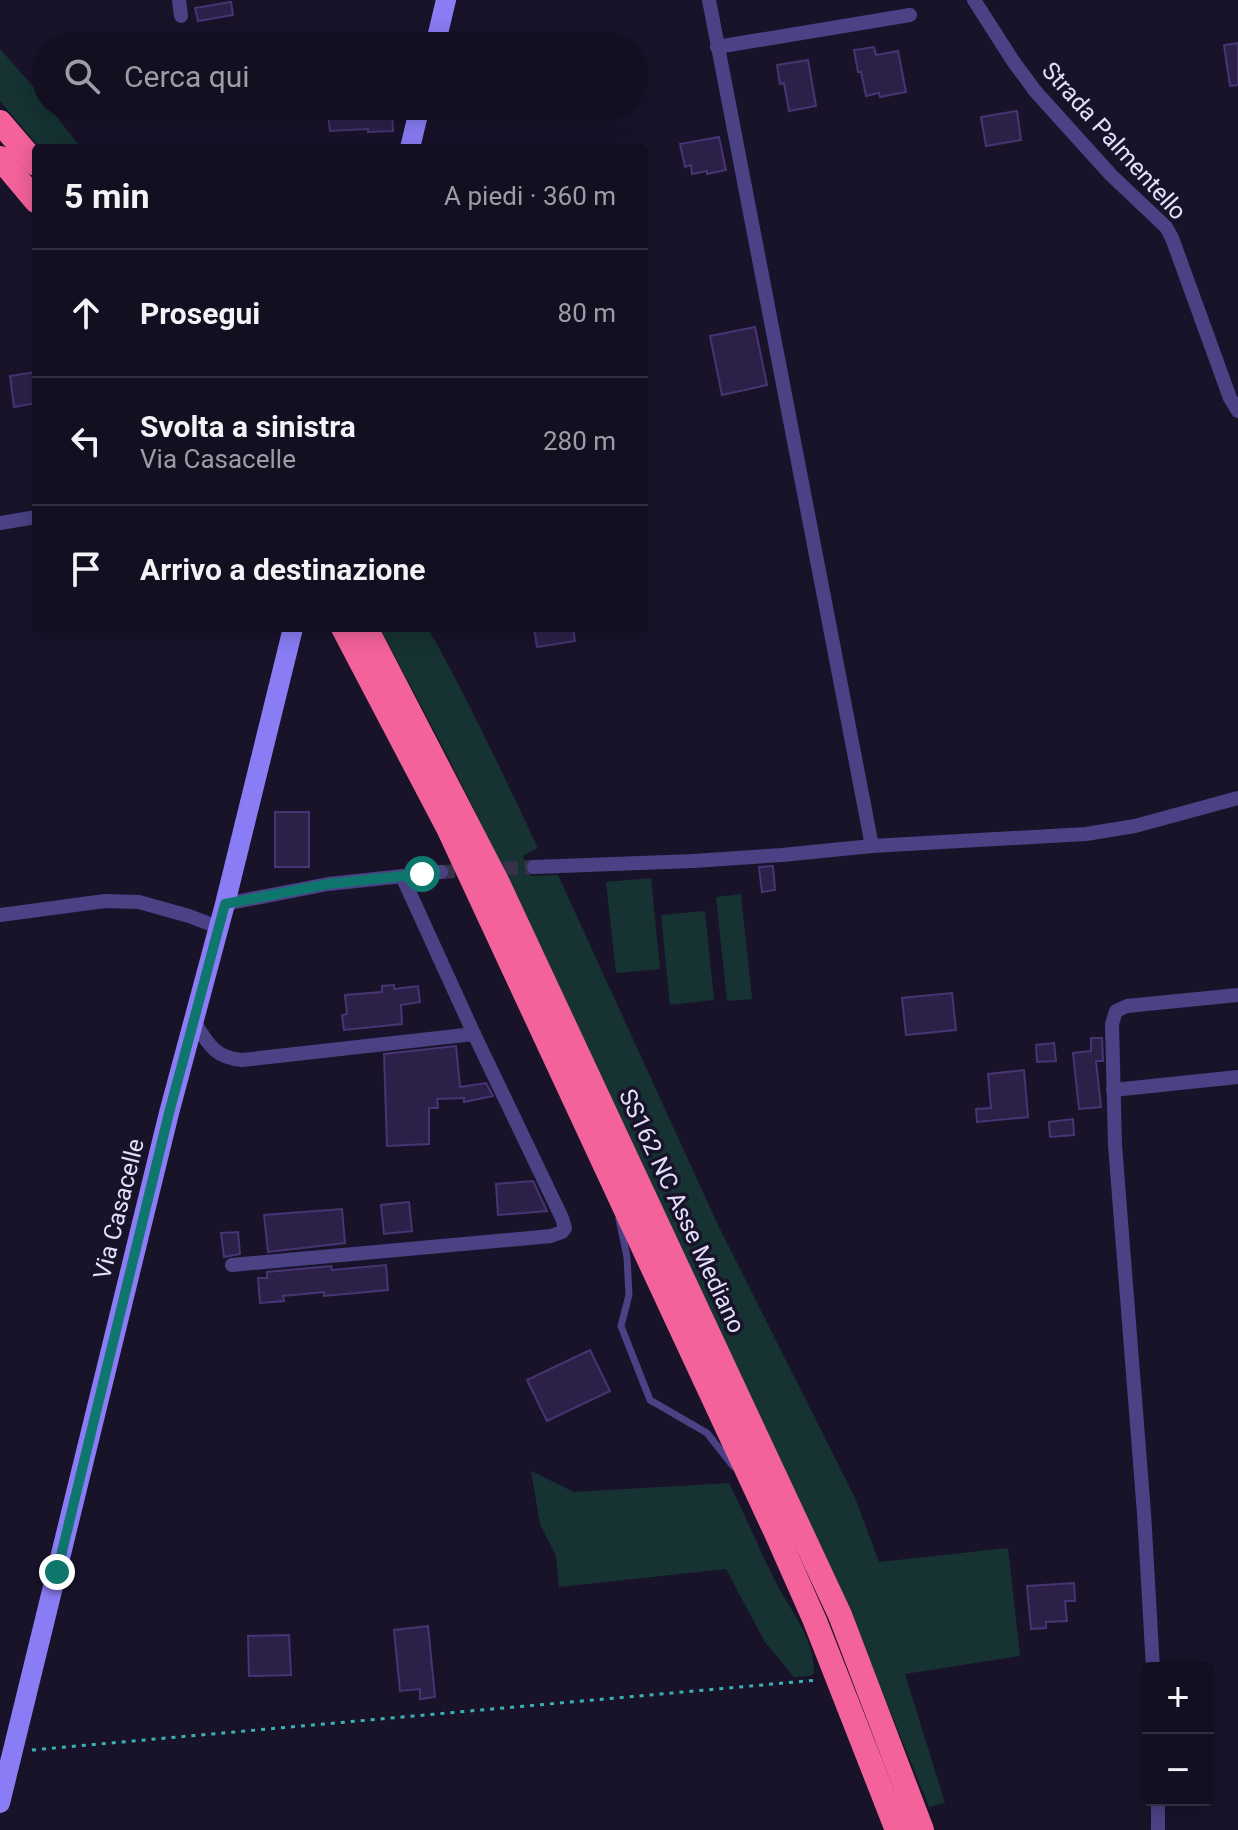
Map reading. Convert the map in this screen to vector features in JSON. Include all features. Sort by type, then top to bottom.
[{"type":"highway","points":[[0,122],[32,159]]},
{"type":"highway","points":[[0,158],[32,196]]},
{"type":"highway","points":[[345,632],[448,828],[776,1533],[815,1621],[897,1830]]},
{"type":"highway","name":"SS162 NC Asse Mediano","points":[[368,632],[498,883],[840,1615],[922,1830]]},
{"type":"street","points":[[179,0],[181,16]]},
{"type":"street","points":[[438,32],[446,0]]},
{"type":"street","points":[[709,0],[872,846]]},
{"type":"street","name":"Strada Palmentello","points":[[974,0],[1036,92],[1111,175],[1166,227],[1230,398],[1238,411]]},
{"type":"street","points":[[717,47],[910,15]]},
{"type":"street","points":[[411,144],[417,120]]},
{"type":"street","points":[[0,523],[32,518]]},
{"type":"street","name":"Via Casacelle","points":[[0,1803],[290,632]]},
{"type":"street","points":[[534,867],[693,861],[872,846],[1086,834],[1135,826],[1238,798]]},
{"type":"street","points":[[225,904],[328,884],[441,872]]},
{"type":"street","points":[[232,1265],[551,1236],[565,1228],[402,876]]},
{"type":"street","points":[[0,915],[105,901],[139,902],[218,927]]},
{"type":"street","points":[[1153,1662],[1115,1145],[1112,1024],[1116,1011],[1127,1006],[1238,995]]},
{"type":"street","points":[[193,1020],[218,1054],[242,1060],[474,1034]]},
{"type":"street","points":[[1113,1090],[1238,1077]]},
{"type":"street","points":[[1158,1806],[1158,1830]]},
{"type":"lane","points":[[612,1182],[627,1257],[629,1295],[621,1326],[650,1400],[707,1433],[732,1464],[776,1533]]},
{"type":"path","points":[[13,1752],[818,1680]]},
{"type":"green space","points":[[0,49],[32,85],[32,120],[59,120],[78,144],[37,144],[0,101]]},
{"type":"green space","points":[[382,632],[430,632],[443,655],[538,848],[523,856],[531,876],[558,875],[718,1225],[855,1498],[879,1562],[1008,1548],[1020,1656],[905,1674],[945,1803],[929,1807],[863,1644],[446,753]]},
{"type":"green space","points":[[651,878],[660,969],[616,973],[606,882]]},
{"type":"green space","points":[[741,894],[752,999],[727,1001],[716,897]]},
{"type":"green space","points":[[705,911],[714,1000],[670,1005],[661,915]]},
{"type":"green space","points":[[531,1471],[574,1492],[729,1483],[775,1581],[806,1637],[814,1673],[794,1677],[765,1642],[726,1569],[559,1587],[556,1556],[540,1524]]},
{"type":"building","points":[[231,2],[233,15],[198,21],[195,8]]},
{"type":"building","points":[[1238,43],[1238,85],[1230,86],[1224,45]]},
{"type":"building","points":[[874,47],[876,55],[898,51],[906,92],[866,96],[854,50]]},
{"type":"building","points":[[808,60],[816,106],[789,111],[777,65]]},
{"type":"building","points":[[1017,111],[1021,140],[986,146],[981,117]]},
{"type":"building","points":[[329,120],[393,120],[393,131],[330,131]]},
{"type":"building","points":[[719,137],[726,170],[692,174],[691,165],[685,167],[680,144]]},
{"type":"building","points":[[755,327],[767,385],[722,395],[710,336]]},
{"type":"building","points":[[32,373],[32,404],[14,407],[10,376]]},
{"type":"building","points":[[535,632],[574,632],[575,641],[537,647]]},
{"type":"building","points":[[275,812],[309,812],[309,867],[275,867]]},
{"type":"building","points":[[773,866],[775,890],[762,892],[759,867]]},
{"type":"building","points":[[394,985],[394,989],[418,986],[420,1002],[401,1005],[402,1024],[344,1030],[342,1015],[347,1014],[345,995],[382,992],[382,986]]},
{"type":"building","points":[[952,993],[956,1030],[906,1035],[902,998]]},
{"type":"building","points":[[1091,1038],[1102,1038],[1103,1061],[1096,1061],[1101,1107],[1079,1109],[1073,1053],[1091,1051]]},
{"type":"building","points":[[1054,1043],[1056,1061],[1037,1062],[1036,1045]]},
{"type":"building","points":[[456,1046],[460,1087],[486,1083],[493,1096],[464,1102],[464,1098],[437,1099],[438,1108],[429,1108],[429,1144],[387,1146],[384,1054]]},
{"type":"building","points":[[1024,1070],[1028,1117],[977,1122],[976,1109],[991,1108],[988,1074]]},
{"type":"building","points":[[1073,1119],[1074,1135],[1050,1137],[1049,1122]]},
{"type":"building","points":[[533,1181],[547,1211],[498,1215],[496,1184]]},
{"type":"building","points":[[409,1202],[412,1231],[384,1234],[381,1205]]},
{"type":"building","points":[[342,1209],[345,1243],[268,1252],[264,1215]]},
{"type":"building","points":[[238,1232],[240,1254],[224,1257],[221,1233]]},
{"type":"building","points":[[386,1265],[388,1290],[283,1296],[284,1301],[260,1303],[258,1278],[267,1278],[267,1272]]},
{"type":"building","points":[[590,1350],[610,1391],[547,1421],[527,1380]]},
{"type":"building","points":[[1074,1583],[1075,1601],[1065,1601],[1067,1621],[1046,1622],[1046,1628],[1031,1629],[1027,1586]]},
{"type":"building","points":[[428,1626],[435,1697],[420,1699],[420,1689],[400,1691],[394,1630]]},
{"type":"building","points":[[289,1635],[291,1675],[249,1676],[248,1636]]},
{"type":"tunnel","points":[[441,872],[534,867]]},
{"type":"route","points":[[57,1572],[169,1113],[225,904],[328,884],[422,874]]}]
